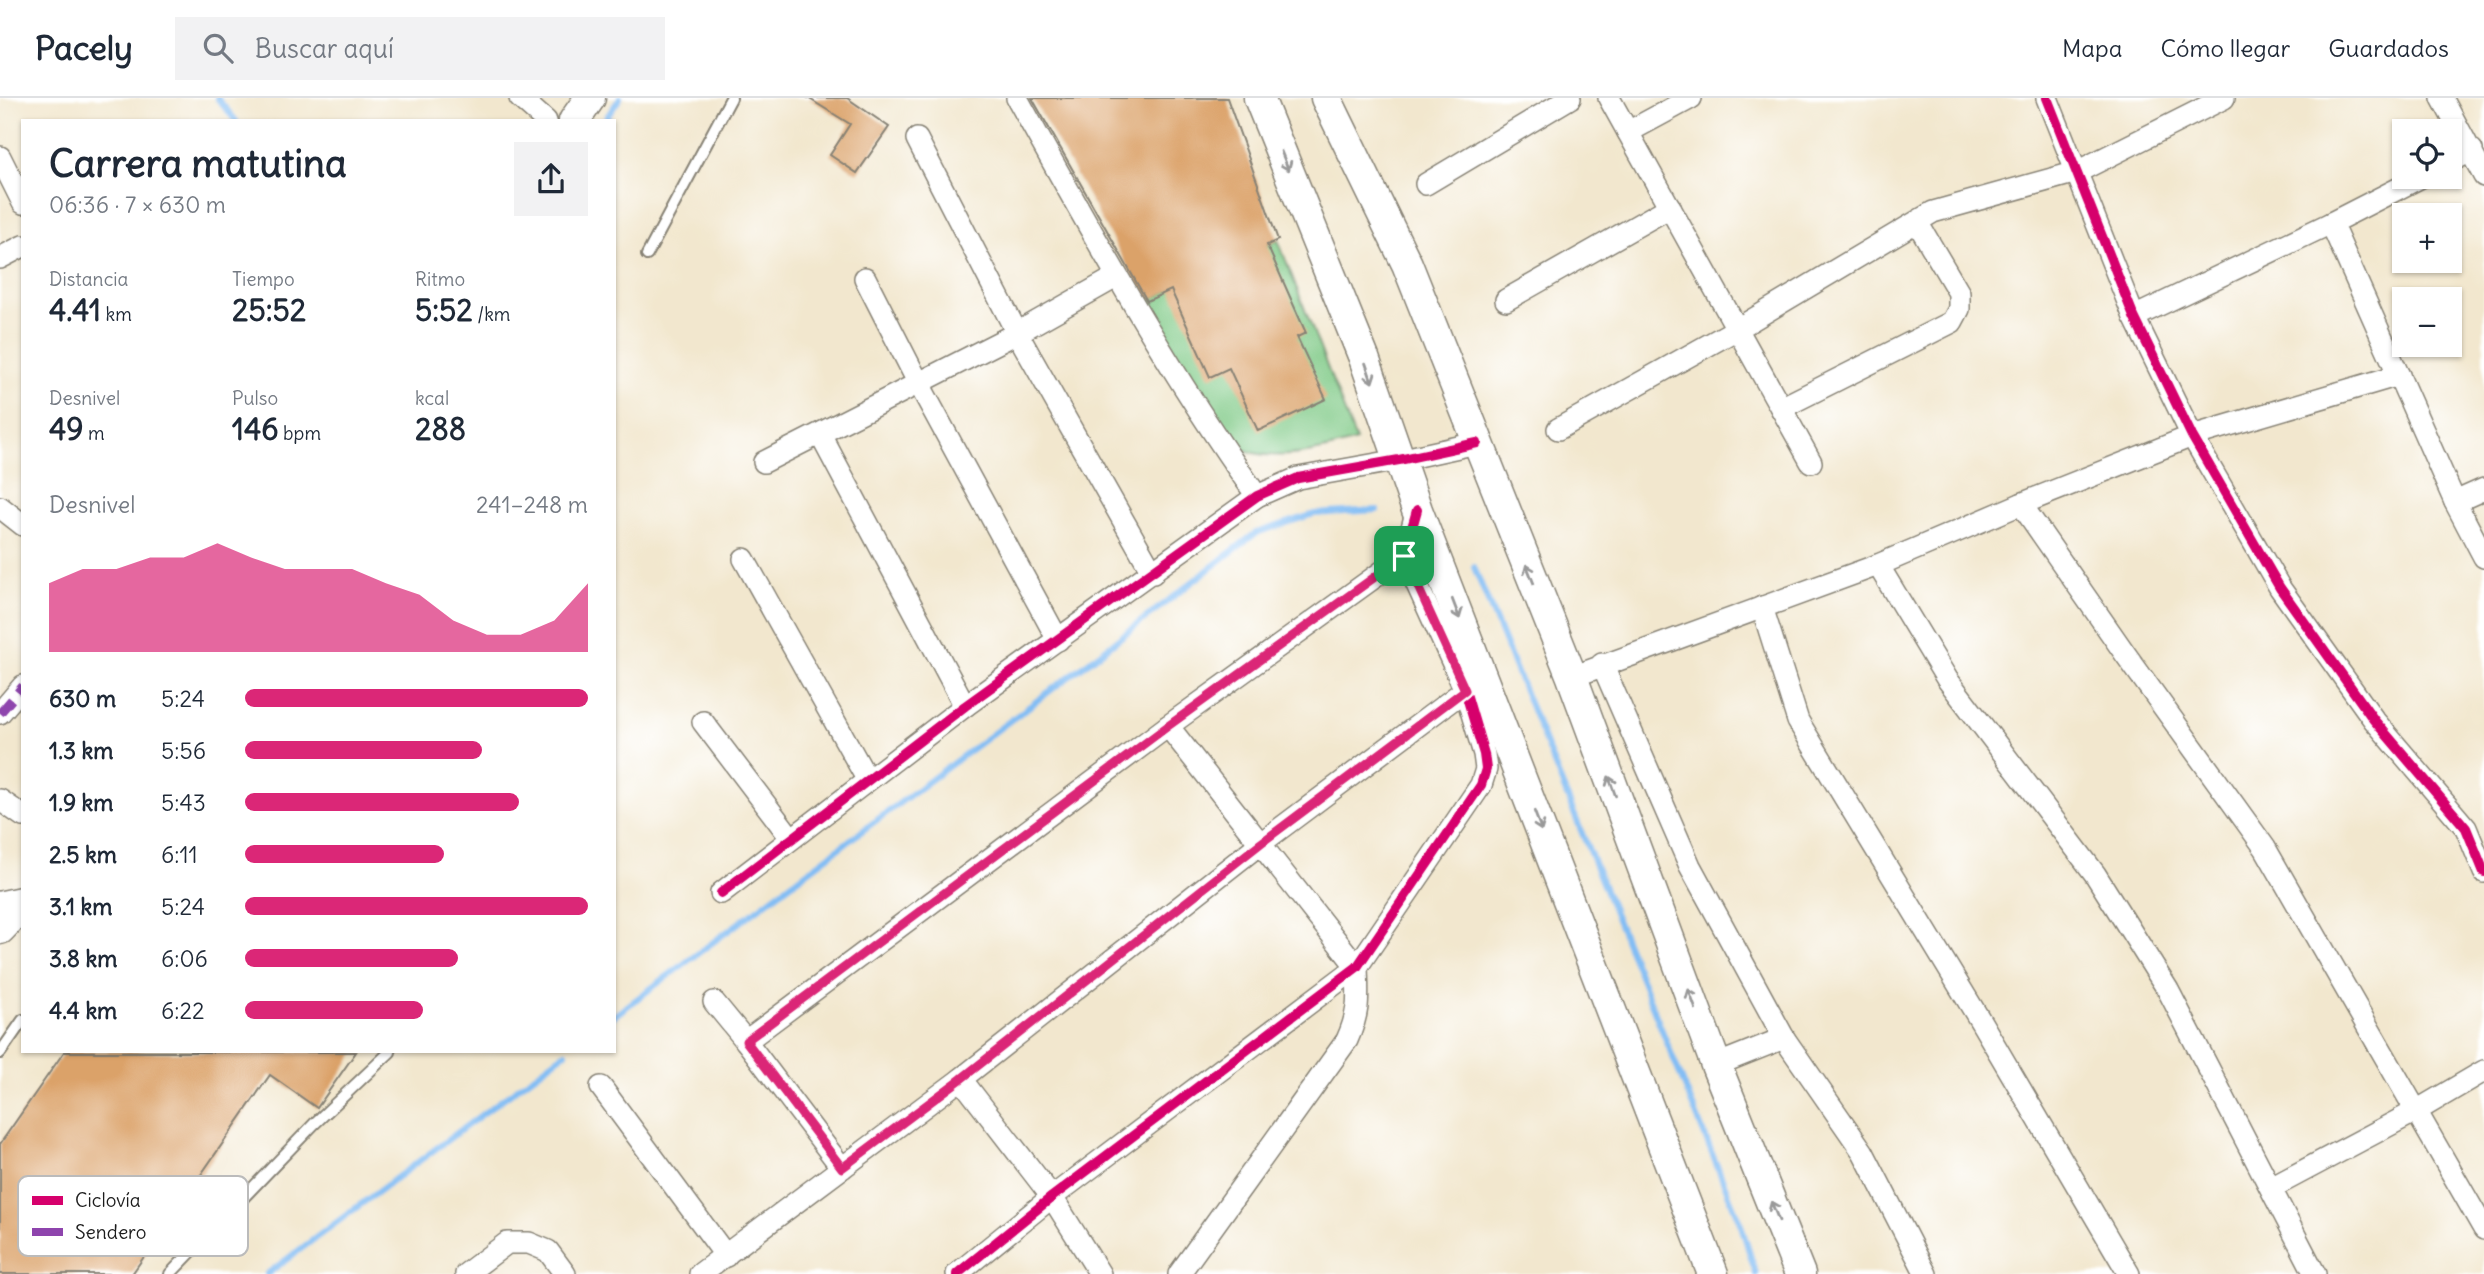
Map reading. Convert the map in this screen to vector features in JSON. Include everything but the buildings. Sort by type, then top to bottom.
[{"type":"main road","points":[[576,119],[590,98]]},
{"type":"main road","points":[[1259,98],[1364,358],[1417,510],[1713,1274]]},
{"type":"main road","points":[[1326,98],[1407,264],[1572,677],[1794,1273]]},
{"type":"main road","points":[[0,929],[21,907]]},
{"type":"street","points":[[520,98],[544,119]]},
{"type":"street","points":[[1017,98],[1116,277],[1226,453],[1257,496]]},
{"type":"street","points":[[1426,184],[1570,98]]},
{"type":"street","points":[[1609,98],[1811,462]]},
{"type":"street","points":[[1628,132],[1691,98]]},
{"type":"street","points":[[2048,98],[2134,317],[2192,436],[2280,588],[2374,720],[2475,824],[2484,872]]},
{"type":"street","points":[[1558,429],[1737,329],[1933,212],[2077,172],[2224,98]]},
{"type":"street","points":[[2442,98],[2484,176]]},
{"type":"street","points":[[917,139],[1017,333],[1153,573]]},
{"type":"street","points":[[2462,155],[2472,150]]},
{"type":"street","points":[[0,157],[21,199]]},
{"type":"street","points":[[2134,317],[2398,189]]},
{"type":"street","points":[[1506,300],[1670,207]]},
{"type":"street","points":[[1781,408],[1952,322],[1959,309],[1959,293],[1917,222]]},
{"type":"street","points":[[2332,223],[2455,502],[2484,557]]},
{"type":"street","points":[[0,258],[21,247]]},
{"type":"street","points":[[764,462],[1017,333],[1116,277]]},
{"type":"street","points":[[865,278],[919,384],[1058,640]]},
{"type":"street","points":[[1572,677],[1878,565],[2192,436],[2399,376]]},
{"type":"street","points":[[820,434],[965,706]]},
{"type":"street","points":[[721,893],[965,706],[1257,496],[1298,478],[1477,443]]},
{"type":"street","points":[[2455,502],[2484,489]]},
{"type":"street","points":[[2021,504],[2265,848],[2484,1229]]},
{"type":"street","points":[[746,1041],[1168,726],[1404,556],[1417,510]]},
{"type":"street","points":[[957,1274],[1052,1197],[1357,967],[1481,785],[1486,769],[1484,754],[1465,690],[1404,556]]},
{"type":"street","points":[[744,559],[867,779]]},
{"type":"street","points":[[1878,565],[1947,679],[2102,886],[2168,990],[2315,1274]]},
{"type":"street","points":[[1762,607],[1798,721],[1982,1022],[2129,1274]]},
{"type":"street","points":[[1602,664],[1689,866],[1784,1038],[1863,1153],[1926,1274]]},
{"type":"street","points":[[0,713],[21,689]]},
{"type":"street","points":[[701,1274],[961,1079],[1261,843],[1465,690]]},
{"type":"street","points":[[703,722],[791,838]]},
{"type":"street","points":[[1168,726],[1357,967],[1356,1019],[1347,1040],[1179,1274]]},
{"type":"street","points":[[0,800],[21,815]]},
{"type":"street","points":[[0,902],[21,897]]},
{"type":"street","points":[[714,1002],[842,1168]]},
{"type":"street","points":[[1716,1065],[1784,1038]]},
{"type":"street","points":[[2271,1188],[2416,1111],[2484,1071]]},
{"type":"street","points":[[961,1079],[1052,1197],[1100,1274]]},
{"type":"street","points":[[601,1087],[726,1256]]},
{"type":"street","points":[[466,1274],[507,1243],[529,1243],[548,1251],[565,1274]]},
{"type":"lane","points":[[648,255],[731,98]]},
{"type":"lane","points":[[0,1053],[21,1023]]},
{"type":"lane","points":[[248,1193],[314,1124],[389,1053]]},
{"type":"lane","points":[[170,1274],[187,1256]]},
{"type":"green space","points":[[1278,240],[1356,441],[1314,452],[1283,455],[1254,453],[1237,446],[1223,436],[1146,301]]},
{"type":"waterway","points":[[217,98],[234,119]]},
{"type":"waterway","points":[[605,119],[620,98]]},
{"type":"waterway","points":[[616,1015],[1082,667],[1256,533],[1314,514],[1377,510]]},
{"type":"waterway","points":[[1474,567],[1741,1225],[1756,1274]]},
{"type":"waterway","points":[[267,1274],[565,1053]]},
{"type":"marked path","points":[[0,713],[21,688]]},
{"type":"cycle path","points":[[2047,98],[2134,317],[2192,436],[2280,588],[2374,720],[2466,828],[2484,872]]},
{"type":"cycle path","points":[[721,893],[965,706],[1257,496],[1298,478],[1477,443]]},
{"type":"cycle path","points":[[957,1274],[1052,1197],[1357,967],[1481,785],[1486,769],[1484,754],[1465,690],[1404,556],[1417,510]]},
{"type":"route","points":[[1404,556],[1465,690],[1261,843],[961,1079],[842,1168],[746,1041],[1168,726],[1404,556]]}]
